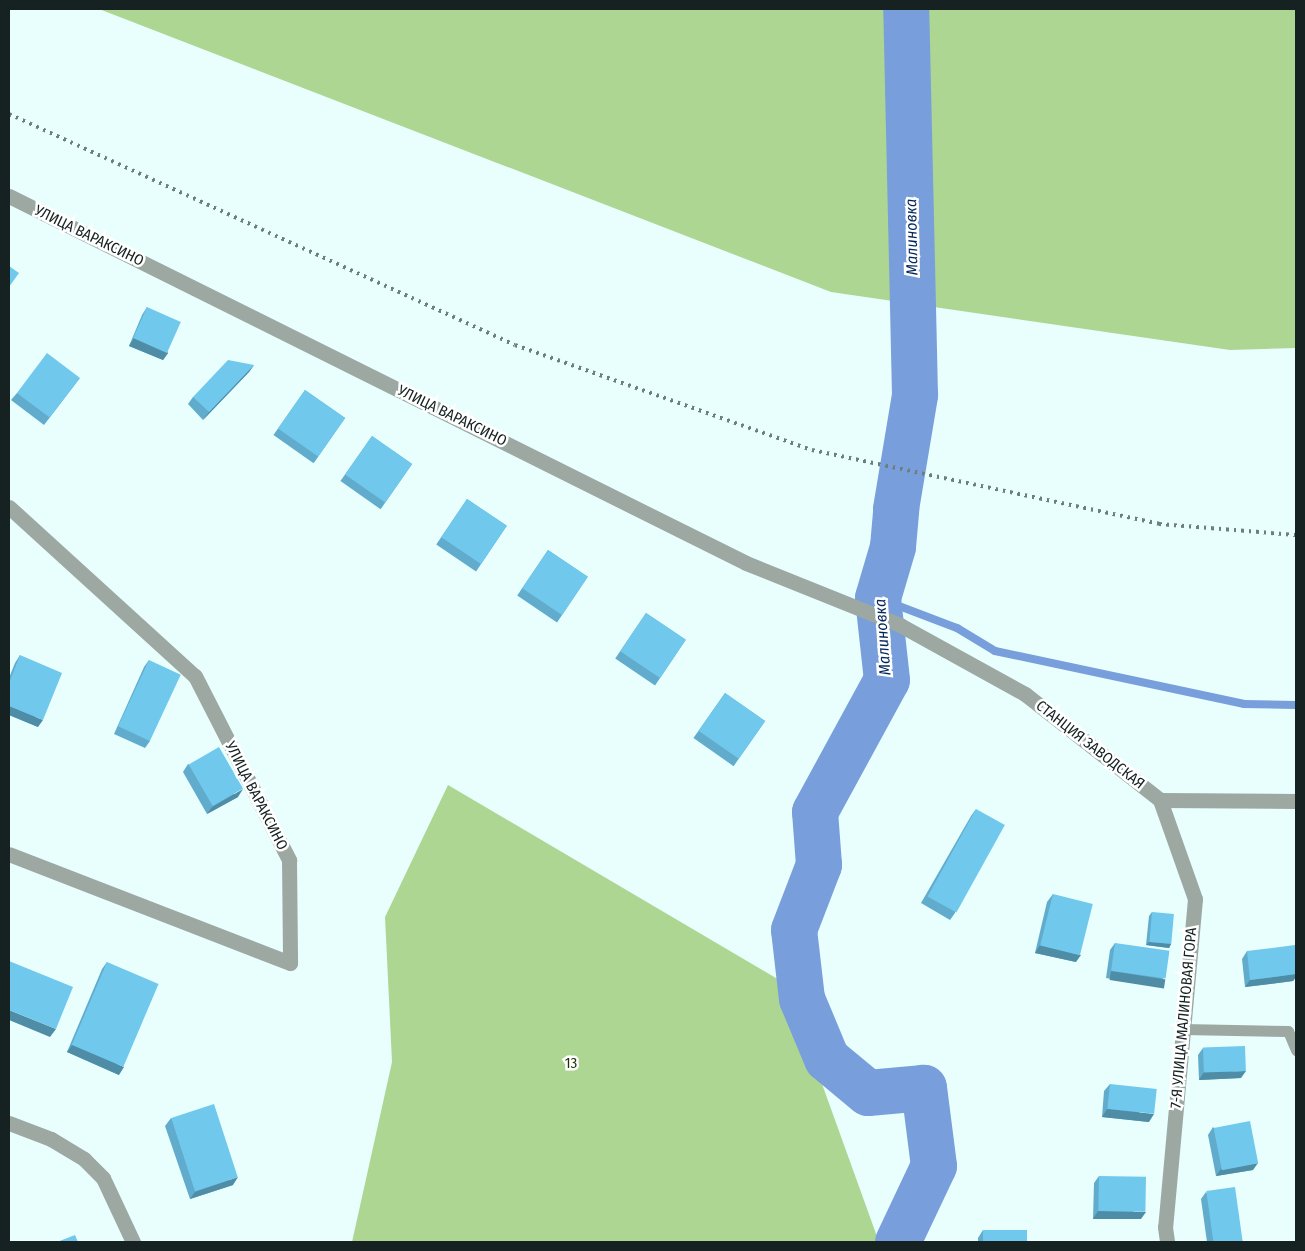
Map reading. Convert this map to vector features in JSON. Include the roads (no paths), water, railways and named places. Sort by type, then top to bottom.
[{"type":"street","name":"УЛИЦА ВАРАКСИНО","points":[[9,196],[746,563],[900,625]]},
{"type":"street","name":"УЛИЦА ВАРАКСИНО","points":[[9,507],[195,676],[289,860],[290,963],[9,854]]},
{"type":"street","name":"СТАНЦИЯ ЗАВОДСКАЯ","points":[[900,625],[1025,694],[1160,800]]},
{"type":"street","points":[[1160,800],[1296,801]]},
{"type":"street","name":"7-Я УЛИЦА МАЛИНОВАЯ ГОРА","points":[[1160,800],[1195,899],[1165,1227],[1167,1242]]},
{"type":"street","points":[[9,1123],[51,1139],[97,1172],[118,1205],[133,1242]]},
{"type":"lane","points":[[1183,1029],[1288,1031],[1296,1050]]},
{"type":"waterway","name":"Малиновка","points":[[898,1242],[934,1166],[924,1088],[868,1093],[827,1059],[802,999],[794,930],[819,865],[815,812],[887,680],[878,598],[893,547],[896,509],[915,395],[906,9]]},
{"type":"waterway","points":[[878,598],[957,628],[995,651],[1244,704],[1296,705]]},
{"type":"railway","points":[[9,114],[515,345],[812,450],[1159,524],[1296,535]]},
{"type":"park label","name":"13","points":[[571,1064]]}]
